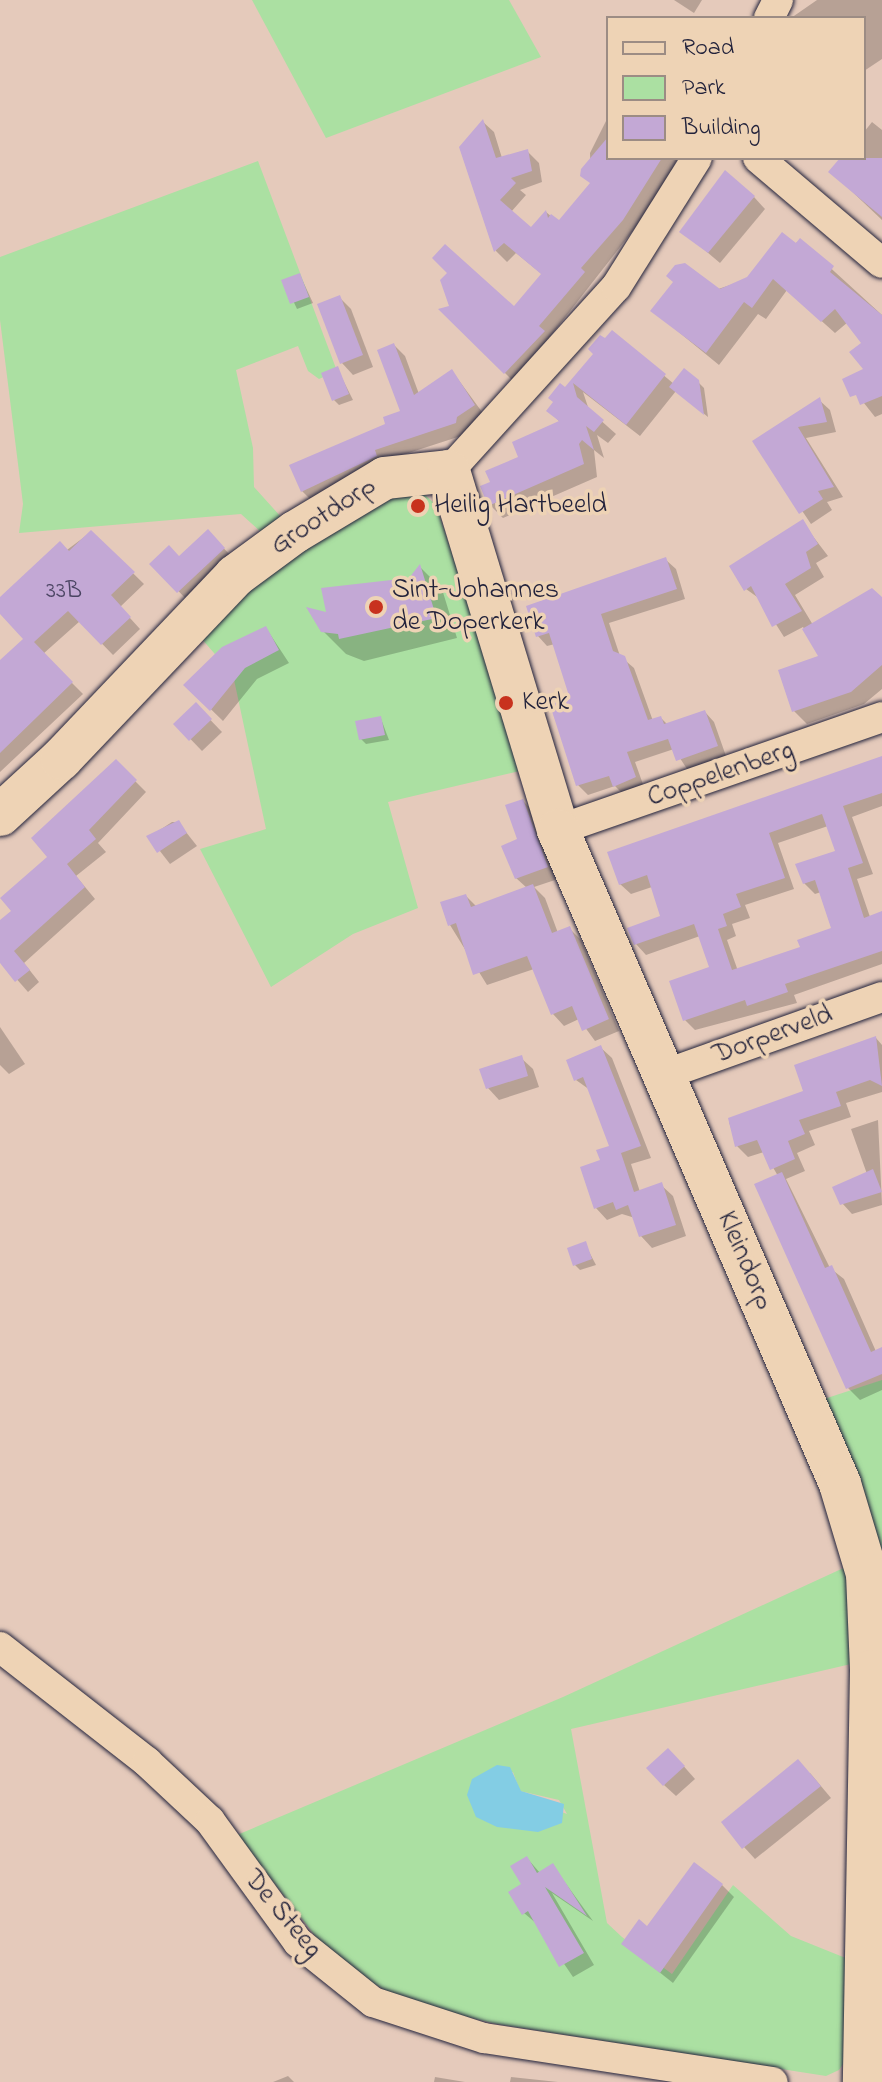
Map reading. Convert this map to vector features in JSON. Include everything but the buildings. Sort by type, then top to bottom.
[{"type":"street","points":[[449,471],[616,287],[696,160]]},
{"type":"street","points":[[760,160],[882,263]]},
{"type":"street","name":"Grootdorp","points":[[0,815],[61,759],[235,576],[295,532],[385,478],[449,471]]},
{"type":"street","name":"Kleindorp","points":[[449,471],[558,830],[840,1484],[867,1574],[871,2063]]},
{"type":"street","name":"Coppelenberg","points":[[558,830],[882,717]]},
{"type":"street","name":"Dorperveld","points":[[663,1075],[882,997]]},
{"type":"street","name":"De Steeg","points":[[0,1647],[147,1762],[210,1821],[298,1942],[373,2002],[484,2038],[773,2082]]},
{"type":"green space","points":[[252,0],[509,0],[541,57],[326,138]]},
{"type":"green space","points":[[258,161],[337,371],[319,379],[308,371],[298,346],[236,370],[253,448],[254,487],[282,518],[262,533],[241,514],[19,533],[23,504],[0,320],[0,257]]},
{"type":"green space","points":[[424,494],[436,505],[524,770],[388,802],[418,908],[353,934],[271,987],[200,849],[266,829],[233,675],[201,638],[267,571],[397,495]]},
{"type":"green space","points":[[882,1380],[882,1577],[818,1401]]},
{"type":"green space","points":[[850,1565],[851,1664],[571,1729],[607,1923],[672,1974],[733,1885],[791,1936],[858,1963],[853,2049],[839,2070],[826,2076],[497,2024],[406,2003],[333,1959],[237,1835],[563,1697]],"holes":[[[513,1772],[520,1791],[559,1800],[567,1814],[472,1779]]]},
{"type":"water","points":[[497,1765],[510,1767],[521,1791],[564,1804],[562,1823],[538,1832],[497,1827],[476,1817],[467,1795],[472,1779]]},
{"type":"place","name":"Heilig Hartbeeld","points":[[418,506]]},
{"type":"place","name":"Sint-Johannes de Doperkerk","points":[[376,607]]},
{"type":"place","name":"Kerk","points":[[506,703]]}]
